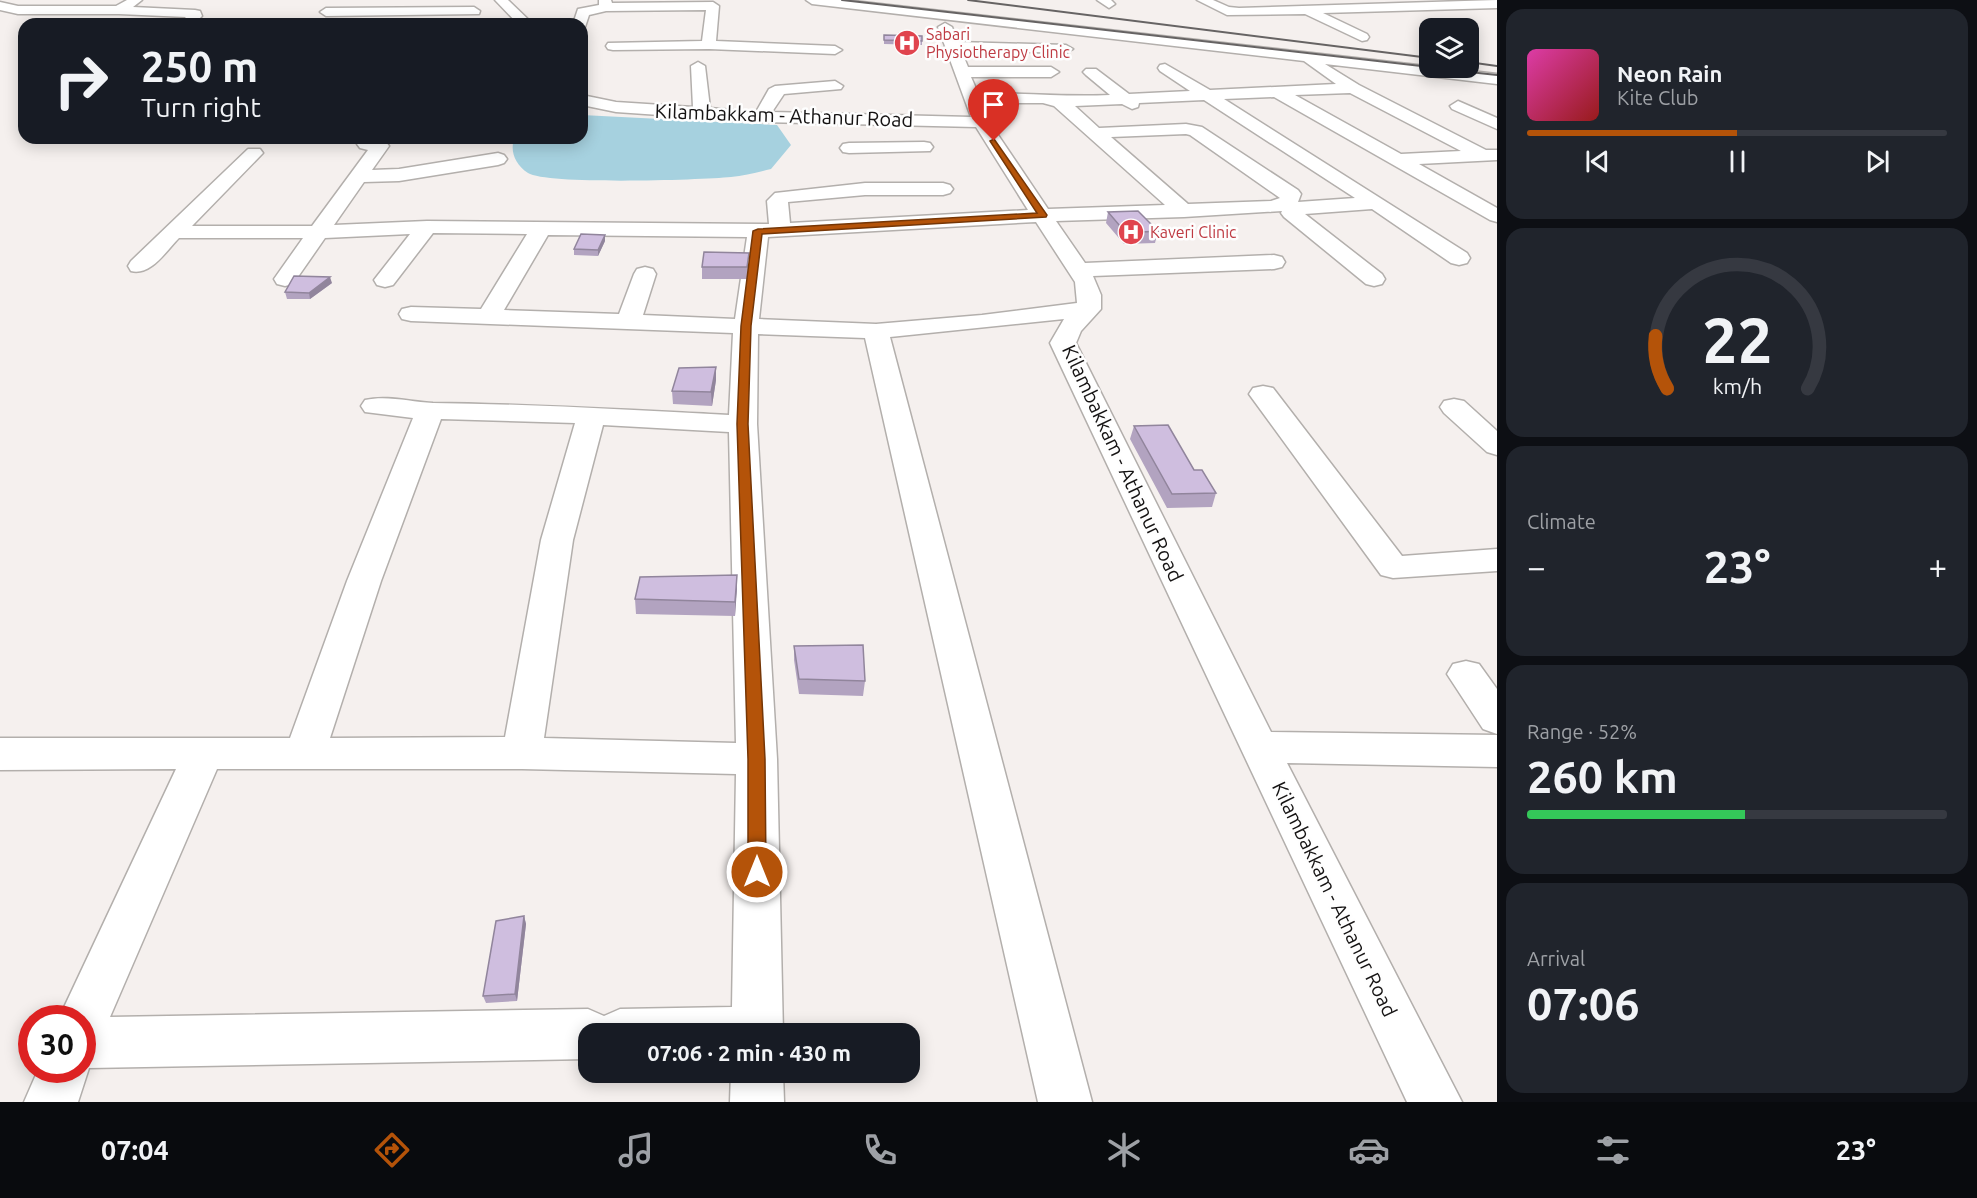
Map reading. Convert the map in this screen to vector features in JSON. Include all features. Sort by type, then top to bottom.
[{"type":"street","points":[[119,10],[136,0]]},
{"type":"street","points":[[464,0],[504,18]]},
{"type":"street","points":[[501,0],[520,18]]},
{"type":"street","points":[[812,0],[1194,47],[1497,79]]},
{"type":"street","points":[[1203,0],[1233,12],[1497,4]]},
{"type":"street","points":[[1427,0],[1475,18]]},
{"type":"street","points":[[338,2],[323,15],[483,7]]},
{"type":"street","points":[[582,18],[583,12],[605,4],[711,5],[714,7],[718,24],[709,45]]},
{"type":"street","points":[[0,6],[18,10],[119,10],[195,14],[194,18]]},
{"type":"street","points":[[1306,10],[1362,37]]},
{"type":"street","points":[[411,314],[876,331],[982,322],[1089,309],[1091,297],[1086,282],[977,110],[940,15]]},
{"type":"street","points":[[952,46],[1073,47],[1071,40],[1089,33]]},
{"type":"street","points":[[1126,37],[1145,53]]},
{"type":"street","points":[[613,46],[709,45],[835,50]]},
{"type":"street","points":[[1119,51],[1145,53],[1194,47],[1212,59]]},
{"type":"street","points":[[1305,57],[1353,88],[1492,158]]},
{"type":"street","points":[[1093,63],[1124,98],[1156,125]]},
{"type":"street","points":[[698,66],[702,113]]},
{"type":"street","points":[[1166,68],[1459,258]]},
{"type":"street","points":[[962,72],[1052,72]]},
{"type":"street","points":[[1248,76],[1497,216]]},
{"type":"street","points":[[761,117],[775,92],[781,89],[835,86]]},
{"type":"street","name":"Kilambakkam - Athanur Road","points":[[600,99],[702,113],[761,117],[853,159],[977,110],[1043,99],[1060,102],[1353,88]]},
{"type":"street","points":[[1060,102],[1184,211]]},
{"type":"street","points":[[1458,106],[1497,124]]},
{"type":"street","points":[[138,238],[427,227],[769,231],[1043,215],[1274,207],[1289,201],[1291,194],[1196,131],[1178,129],[1094,133]]},
{"type":"street","points":[[285,279],[380,146],[366,144]]},
{"type":"street","points":[[489,144],[508,176]]},
{"type":"street","points":[[757,1023],[757,759],[742,424],[746,326],[777,201],[853,159],[924,147]]},
{"type":"street","points":[[139,266],[254,153]]},
{"type":"street","points":[[1315,164],[1492,158]]},
{"type":"street","points":[[360,176],[399,175],[498,159]]},
{"type":"street","points":[[853,159],[943,189]]},
{"type":"street","points":[[1374,279],[1291,213],[1303,207],[1376,203]]},
{"type":"street","points":[[385,280],[427,227]]},
{"type":"street","points":[[488,317],[541,228]]},
{"type":"street","points":[[1078,270],[1274,262]]},
{"type":"street","points":[[629,322],[645,274]]},
{"type":"street","name":"Kilambakkam - Athanur Road","points":[[1089,309],[1066,331],[1063,343],[1259,747],[1436,1102]]},
{"type":"street","points":[[876,331],[1065,1102]]},
{"type":"street","points":[[1263,394],[1393,567],[1497,560]]},
{"type":"street","points":[[375,406],[430,411],[498,411],[742,424]]},
{"type":"street","points":[[1454,406],[1497,446]]},
{"type":"street","points":[[304,755],[367,571],[430,411]]},
{"type":"street","points":[[522,753],[557,540],[591,417]]},
{"type":"street","points":[[1466,674],[1497,719]]},
{"type":"street","points":[[1259,747],[1497,751]]},
{"type":"street","points":[[91,1005],[204,753]]},
{"type":"street","points":[[0,754],[522,753],[757,759]]},
{"type":"street","points":[[96,1043],[578,1034]]},
{"type":"street","points":[[51,1102],[59,1083]]},
{"type":"street","points":[[757,1083],[757,1102]]},
{"type":"water","points":[[588,115],[777,125],[791,145],[771,169],[731,177],[659,180],[541,177],[528,173],[520,166],[513,153],[513,144],[588,144]]},
{"type":"building","points":[[884,35],[922,36],[922,41],[884,40]]},
{"type":"building","points":[[1138,211],[1158,231],[1126,233],[1108,212]]},
{"type":"building","points":[[581,234],[605,235],[598,250],[574,249]]},
{"type":"building","points":[[704,252],[749,253],[747,267],[702,267]]},
{"type":"building","points":[[294,276],[330,277],[309,293],[285,292]]},
{"type":"building","points":[[716,367],[711,392],[672,391],[679,368]]},
{"type":"building","points":[[1168,425],[1194,470],[1202,470],[1216,493],[1172,494],[1134,426]]},
{"type":"building","points":[[737,575],[735,602],[635,599],[640,577]]},
{"type":"building","points":[[863,645],[865,681],[799,679],[794,646]]},
{"type":"building","points":[[524,916],[515,994],[483,996],[496,921]]},
{"type":"railway","points":[[842,0],[1419,66]]},
{"type":"railway","points":[[968,0],[1419,57]]},
{"type":"railway","points":[[1479,64],[1497,66]]},
{"type":"railway","points":[[1479,73],[1497,75]]},
{"type":"place","name":"Sabari Physiotherapy Clinic","points":[[907,43]]},
{"type":"place","name":"Kaveri Clinic","points":[[1131,232]]},
{"type":"route","points":[[757,872],[757,759],[742,424],[746,326],[758,231],[1043,215],[994,141]]}]
